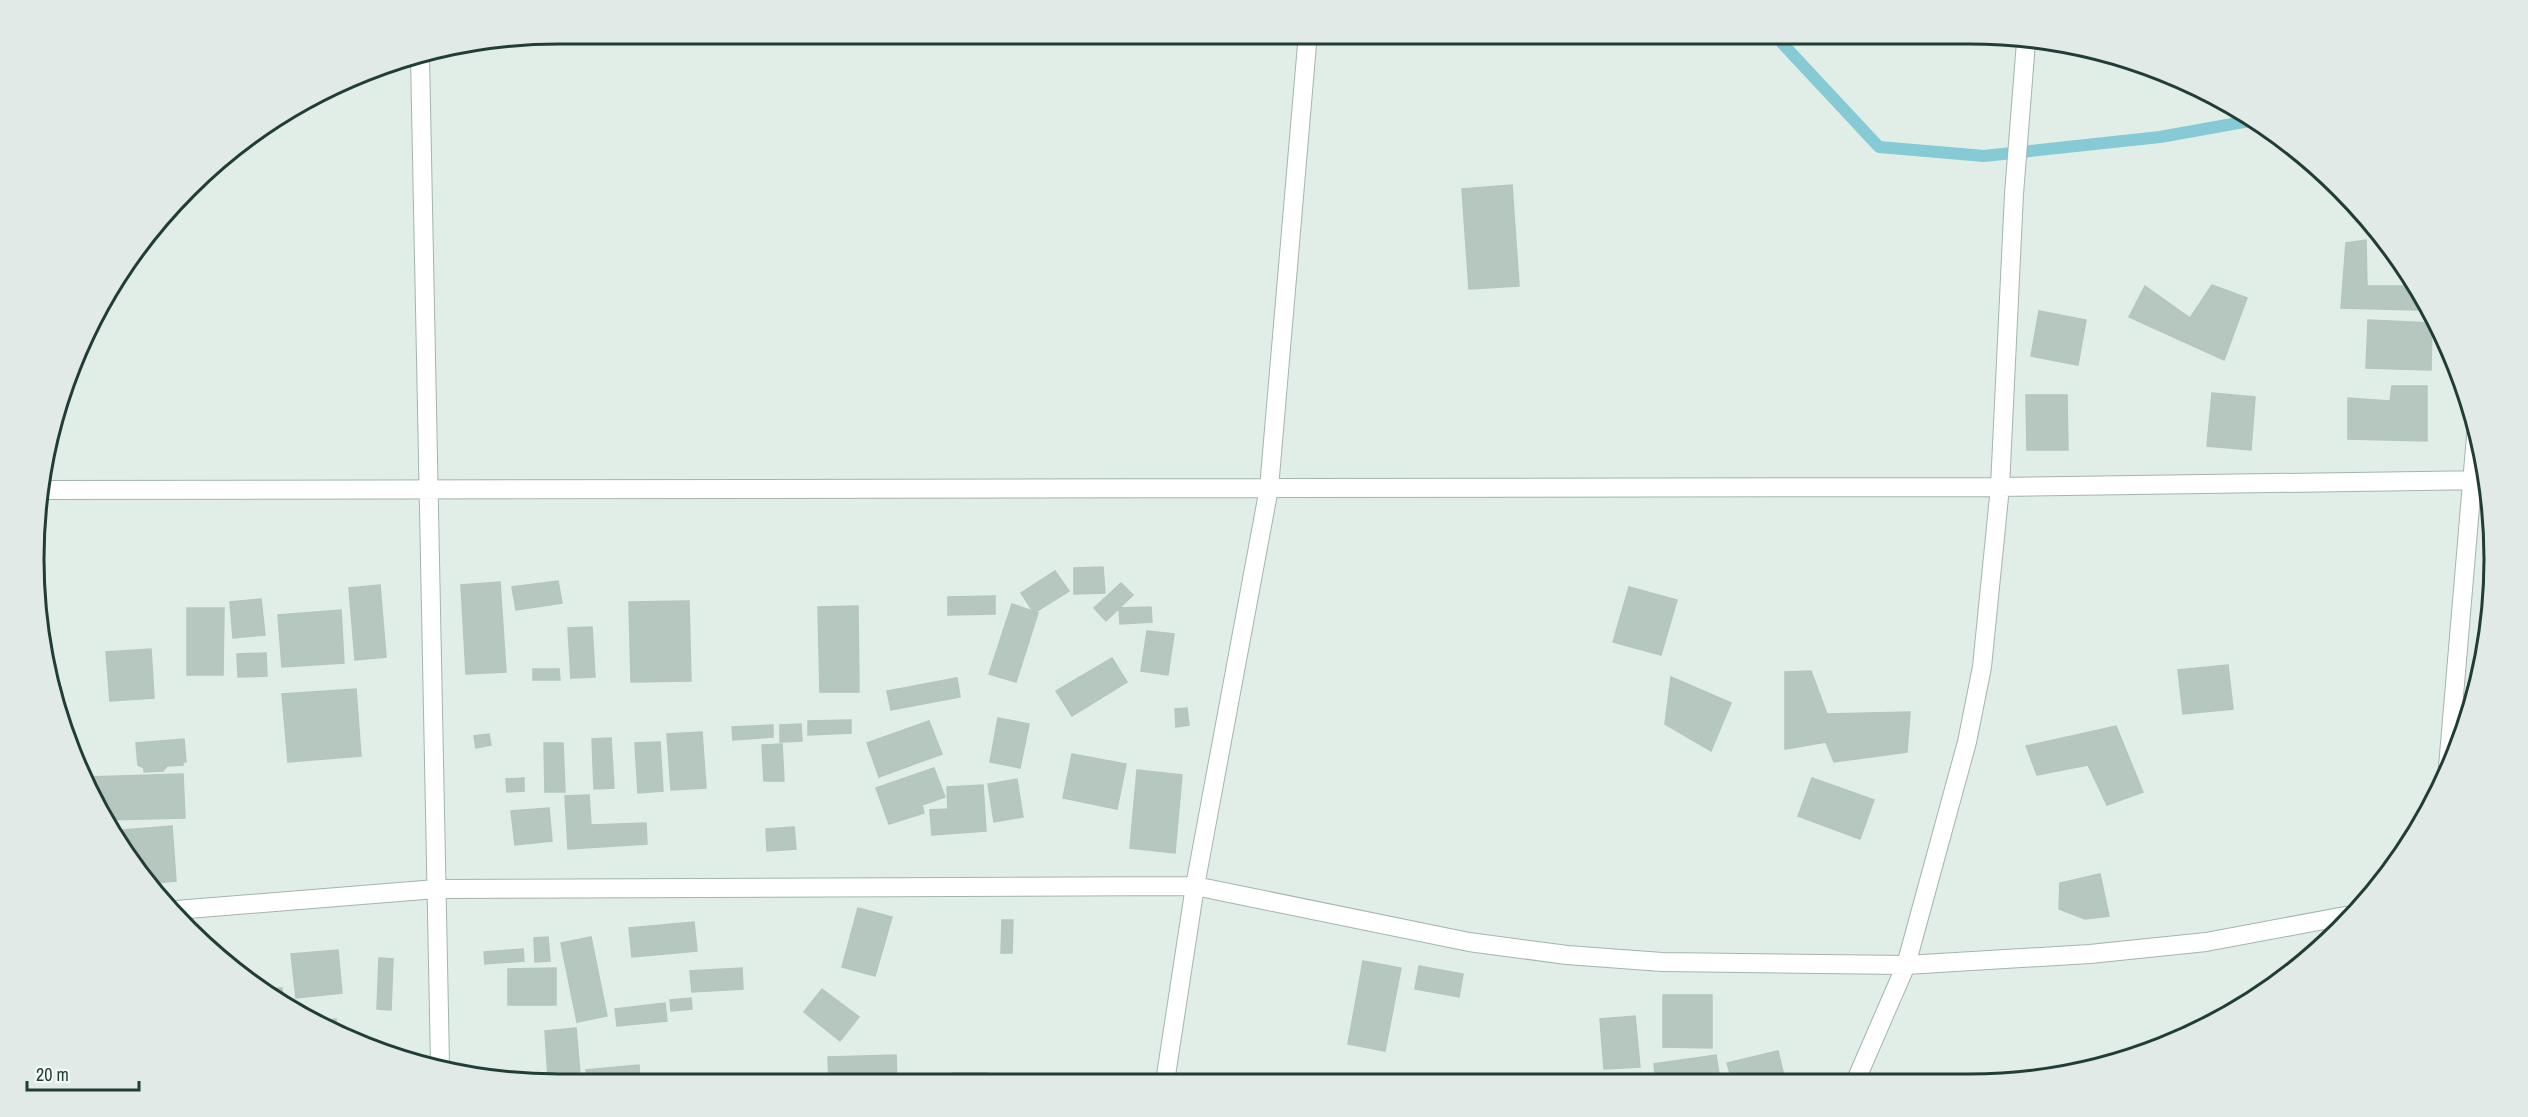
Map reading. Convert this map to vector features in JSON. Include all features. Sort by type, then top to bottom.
[{"type":"street","points":[[1166,1074],[1195,886],[1269,488],[1307,44]]},
{"type":"street","points":[[1860,1074],[1906,965],[1967,742],[1980,678],[2000,487],[2014,194],[2026,47]]},
{"type":"street","points":[[420,63],[440,1060]]},
{"type":"street","points":[[48,490],[2000,487],[2478,480]]},
{"type":"street","points":[[2451,740],[2479,486]]},
{"type":"street","points":[[182,910],[436,889],[1195,886],[1469,942],[1567,955],[1662,962],[1906,965],[2090,954],[2206,942],[2339,917]]},
{"type":"building","points":[[1512,185],[1519,286],[1469,289],[1462,189]]},
{"type":"building","points":[[2366,240],[2367,286],[2407,286],[2419,307],[2418,310],[2341,308],[2346,243]]},
{"type":"building","points":[[2212,285],[2247,298],[2224,360],[2129,317],[2145,286],[2190,318]]},
{"type":"building","points":[[2039,311],[2086,320],[2078,365],[2031,356]]},
{"type":"building","points":[[2368,320],[2427,323],[2432,333],[2431,370],[2366,368]]},
{"type":"building","points":[[2392,386],[2427,386],[2427,441],[2348,439],[2348,398],[2390,401]]},
{"type":"building","points":[[2212,393],[2255,397],[2251,450],[2207,446]]},
{"type":"building","points":[[2026,395],[2067,395],[2068,450],[2027,450]]},
{"type":"building","points":[[1103,567],[1105,593],[1074,594],[1074,568]]},
{"type":"building","points":[[1055,571],[1069,591],[1034,613],[1021,593]]},
{"type":"building","points":[[558,581],[562,603],[516,610],[512,587]]},
{"type":"building","points":[[500,582],[506,672],[466,674],[461,585]]},
{"type":"building","points":[[1121,583],[1133,595],[1106,621],[1094,608]]},
{"type":"building","points":[[380,585],[386,657],[355,660],[349,588]]},
{"type":"building","points":[[1629,587],[1677,600],[1661,655],[1613,642]]},
{"type":"building","points":[[995,596],[995,614],[948,615],[948,597]]},
{"type":"building","points":[[261,599],[265,635],[233,638],[230,602]]},
{"type":"building","points":[[689,601],[691,681],[631,682],[629,602]]},
{"type":"building","points":[[1012,604],[1038,613],[1016,682],[989,674]]},
{"type":"building","points":[[858,606],[859,692],[820,692],[818,607]]},
{"type":"building","points":[[1151,607],[1152,622],[1120,624],[1119,608]]},
{"type":"building","points":[[187,608],[224,608],[223,675],[187,675]]},
{"type":"building","points":[[341,610],[344,663],[282,667],[278,615]]},
{"type":"building","points":[[592,627],[595,677],[571,678],[568,628]]},
{"type":"building","points":[[1147,631],[1174,634],[1168,675],[1141,671]]},
{"type":"building","points":[[151,649],[154,698],[110,701],[106,652]]},
{"type":"building","points":[[266,653],[267,676],[238,677],[237,654]]},
{"type":"building","points":[[1112,658],[1127,682],[1072,716],[1056,691]]},
{"type":"building","points":[[2228,665],[2233,709],[2183,714],[2178,670]]},
{"type":"building","points":[[533,669],[559,669],[560,680],[533,680]]},
{"type":"building","points":[[1811,671],[1827,714],[1910,712],[1907,752],[1834,762],[1826,742],[1785,749],[1785,672]]},
{"type":"building","points":[[1671,677],[1731,703],[1711,751],[1665,724]]},
{"type":"building","points":[[957,678],[960,697],[891,710],[887,691]]},
{"type":"building","points":[[356,689],[361,756],[288,762],[282,694]]},
{"type":"building","points":[[1187,708],[1189,725],[1176,727],[1175,709]]},
{"type":"building","points":[[998,718],[1029,724],[1020,768],[990,762]]},
{"type":"building","points":[[851,720],[851,733],[808,735],[808,721]]},
{"type":"building","points":[[929,721],[942,754],[879,777],[867,743]]},
{"type":"building","points":[[801,724],[802,741],[780,742],[780,725]]},
{"type":"building","points":[[773,725],[773,737],[733,740],[732,727]]},
{"type":"building","points":[[2116,726],[2143,792],[2107,805],[2088,765],[2037,775],[2026,746]]},
{"type":"building","points":[[702,732],[706,788],[671,790],[667,734]]},
{"type":"building","points":[[489,734],[491,745],[476,748],[474,736]]},
{"type":"building","points":[[611,738],[614,788],[594,789],[592,739]]},
{"type":"building","points":[[184,739],[186,762],[183,762],[183,765],[167,766],[163,771],[144,772],[144,768],[138,765],[136,743]]},
{"type":"building","points":[[660,742],[663,791],[638,793],[635,743]]},
{"type":"building","points":[[544,743],[563,743],[565,792],[545,792]]},
{"type":"building","points":[[782,744],[784,781],[764,781],[762,745]]},
{"type":"building","points":[[1072,754],[1126,764],[1117,809],[1063,798]]},
{"type":"building","points":[[934,768],[945,797],[922,805],[924,813],[889,824],[876,788]]},
{"type":"building","points":[[1137,770],[1182,775],[1175,853],[1130,848]]},
{"type":"building","points":[[183,774],[185,818],[114,820],[93,777]]},
{"type":"building","points":[[524,778],[524,791],[507,792],[506,779]]},
{"type":"building","points":[[1812,778],[1874,800],[1860,839],[1798,816]]},
{"type":"building","points":[[1017,779],[1023,817],[994,822],[988,784]]},
{"type":"building","points":[[983,785],[986,831],[932,835],[930,810],[948,809],[947,787]]},
{"type":"building","points":[[589,795],[591,825],[646,823],[647,844],[568,849],[565,796]]},
{"type":"building","points":[[549,808],[552,841],[515,845],[511,811]]},
{"type":"building","points":[[172,826],[176,881],[159,883],[121,830]]},
{"type":"building","points":[[794,827],[796,849],[767,851],[766,829]]},
{"type":"building","points":[[2100,874],[2109,916],[2085,919],[2059,909],[2060,883]]},
{"type":"building","points":[[858,908],[892,917],[875,976],[842,967]]},
{"type":"building","points":[[1002,920],[1013,920],[1012,953],[1001,953]]},
{"type":"building","points":[[694,922],[697,951],[632,957],[629,928]]},
{"type":"building","points":[[548,937],[550,961],[535,962],[534,938]]},
{"type":"building","points":[[591,937],[607,1016],[577,1022],[561,943]]},
{"type":"building","points":[[523,949],[524,961],[485,964],[484,952]]},
{"type":"building","points":[[338,950],[342,993],[296,998],[291,954]]},
{"type":"building","points":[[379,958],[393,959],[391,1010],[377,1009]]},
{"type":"building","points":[[1363,961],[1401,968],[1385,1051],[1348,1044]]},
{"type":"building","points":[[1419,966],[1463,974],[1459,997],[1415,989]]},
{"type":"building","points":[[556,968],[556,1005],[508,1005],[508,969]]},
{"type":"building","points":[[742,968],[743,989],[692,992],[690,971]]},
{"type":"building","points":[[822,989],[859,1017],[840,1041],[804,1012]]},
{"type":"building","points":[[1663,995],[1712,995],[1712,1048],[1663,1047]]},
{"type":"building","points":[[691,998],[692,1009],[671,1011],[670,1000]]},
{"type":"building","points":[[665,1003],[667,1021],[617,1026],[615,1009]]},
{"type":"building","points":[[1635,1016],[1640,1067],[1604,1069],[1600,1019]]},
{"type":"building","points":[[576,1028],[580,1074],[548,1073],[545,1031]]},
{"type":"building","points":[[1778,1051],[1784,1074],[1730,1074],[1727,1063]]},
{"type":"building","points":[[896,1055],[897,1074],[829,1074],[828,1057]]},
{"type":"building","points":[[1716,1055],[1719,1074],[1655,1074],[1654,1064]]},
{"type":"building","points":[[639,1065],[639,1074],[587,1074],[586,1070]]},
{"type":"building","points":[[953,1073],[987,1073],[987,1074]]},
{"type":"waterway","points":[[1783,44],[1879,147],[1984,156],[2160,137],[2243,122]]}]
